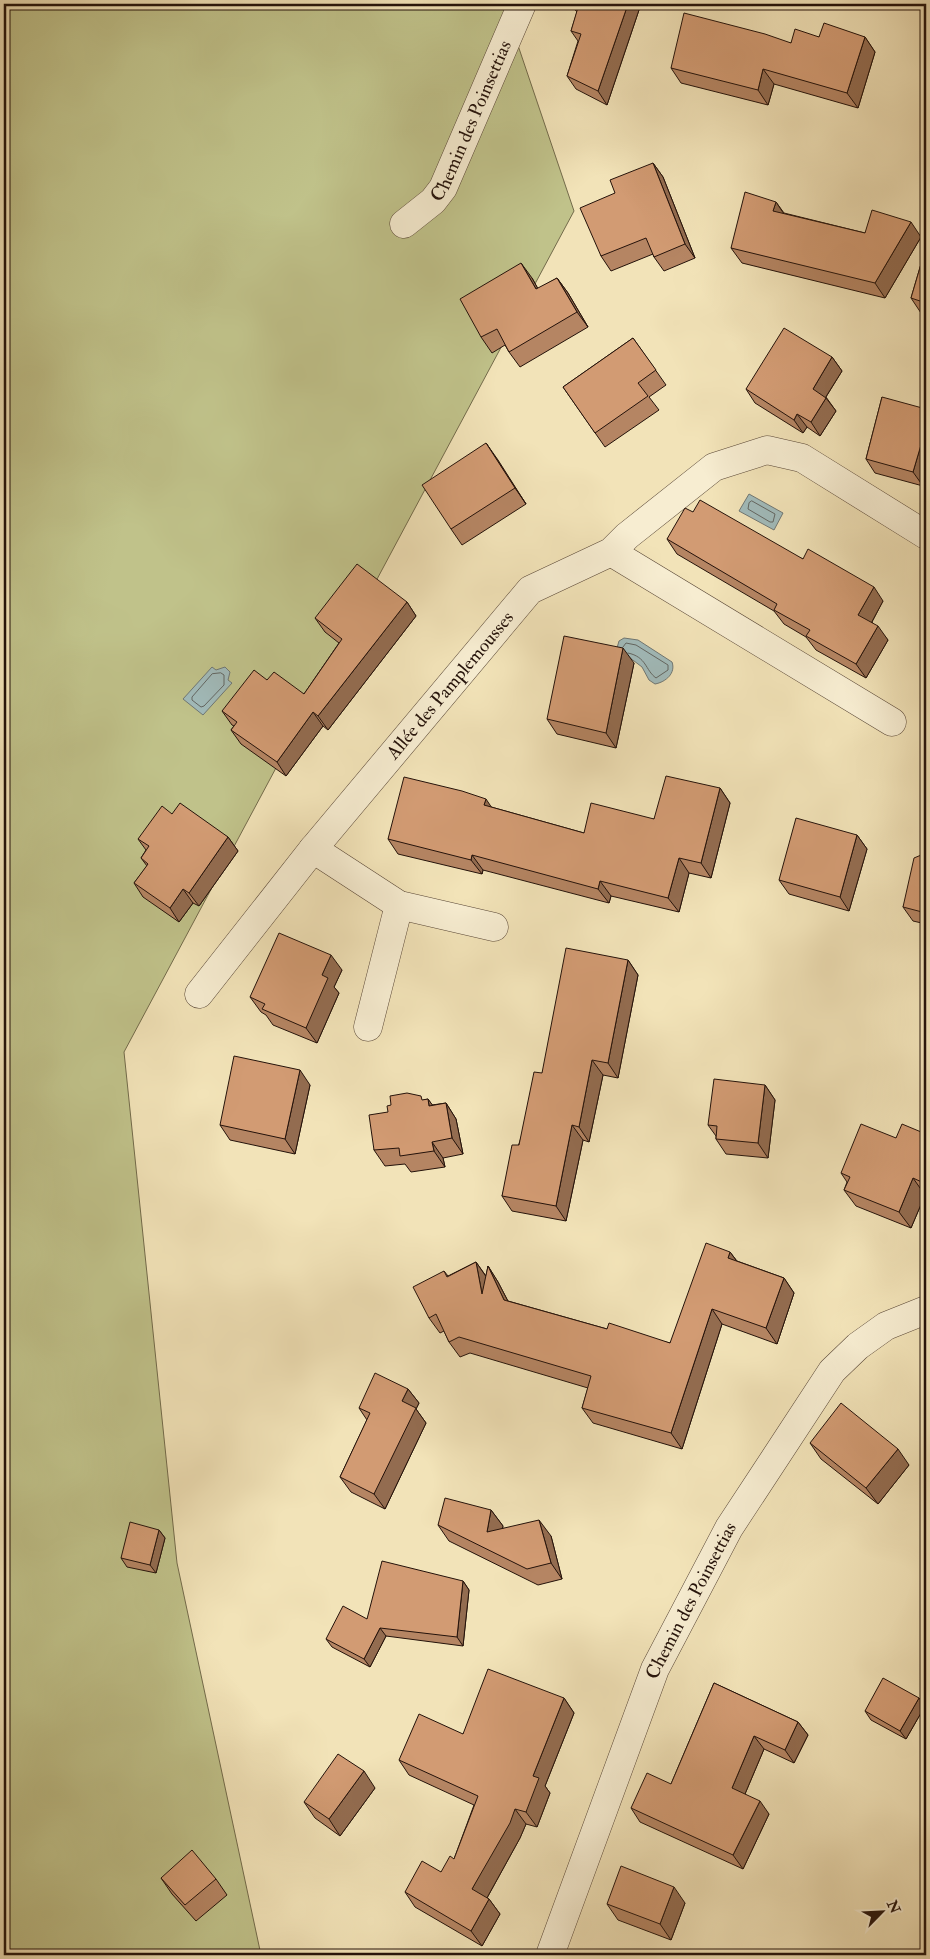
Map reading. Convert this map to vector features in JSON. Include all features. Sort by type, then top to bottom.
[{"type":"street","name":"Chemin des Poinsettias","points":[[404,224],[433,201],[443,188],[522,4]]},
{"type":"street","name":"Allée des Pamplemousses","points":[[199,994],[313,849],[530,590],[611,552],[627,536],[714,467],[766,450],[802,458],[926,535]]},
{"type":"street","points":[[611,552],[892,722]]},
{"type":"street","points":[[313,849],[400,905],[494,927]]},
{"type":"street","points":[[368,1027],[400,905]]},
{"type":"street","name":"Chemin des Poinsettias","points":[[550,1955],[655,1669],[729,1528],[832,1371],[858,1346],[886,1326],[926,1310]]},
{"type":"green space","points":[[4,4],[504,4],[574,211],[124,1052],[177,1563],[261,1955],[4,1955]]},
{"type":"water","points":[[749,494],[783,513],[774,530],[739,511]]},
{"type":"water","points":[[624,638],[638,640],[672,662],[673,670],[669,676],[655,684],[649,680],[642,667],[617,648],[619,641]]},
{"type":"water","points":[[212,667],[216,670],[225,667],[230,672],[228,680],[232,683],[203,715],[183,699]]},
{"type":"building","points":[[579,4],[628,4],[598,91],[567,76],[581,34],[571,31]]},
{"type":"building","points":[[684,13],[765,34],[791,43],[795,29],[819,37],[824,23],[865,37],[847,93],[763,69],[758,90],[671,68]]},
{"type":"building","points":[[653,163],[685,244],[654,257],[646,238],[601,256],[580,208],[615,193],[610,180]]},
{"type":"building","points":[[745,192],[776,202],[773,211],[865,233],[872,210],[911,222],[875,283],[731,248]]},
{"type":"building","points":[[926,247],[926,303],[911,298]]},
{"type":"building","points":[[521,263],[536,289],[557,278],[577,312],[509,352],[497,329],[481,337],[460,299]]},
{"type":"building","points":[[926,308],[926,328],[921,326]]},
{"type":"building","points":[[784,328],[832,357],[813,389],[826,398],[811,422],[797,414],[794,420],[746,389]]},
{"type":"building","points":[[633,338],[656,370],[638,383],[648,396],[595,433],[563,387]]},
{"type":"building","points":[[882,397],[926,409],[926,428],[913,472],[866,459]]},
{"type":"building","points":[[486,443],[515,488],[451,529],[422,485]]},
{"type":"building","points":[[700,500],[803,559],[808,549],[874,587],[858,615],[878,626],[856,664],[806,636],[810,630],[774,610],[777,604],[667,539],[685,508],[693,512]]},
{"type":"building","points":[[357,564],[407,602],[318,716],[313,712],[277,762],[231,730],[237,722],[222,711],[254,670],[267,680],[274,672],[304,694],[342,639],[315,618]]},
{"type":"building","points":[[564,636],[623,648],[606,733],[547,719]]},
{"type":"building","points":[[666,776],[720,788],[701,863],[679,858],[668,898],[600,881],[598,889],[472,855],[471,860],[388,839],[404,777],[462,791],[486,799],[484,805],[584,833],[591,803],[654,819]]},
{"type":"building","points":[[180,803],[228,837],[189,893],[183,889],[170,908],[134,883],[148,864],[141,858],[149,846],[138,839],[162,806],[172,814]]},
{"type":"building","points":[[796,818],[857,835],[840,897],[779,880]]},
{"type":"building","points":[[926,853],[926,913],[903,907],[914,858]]},
{"type":"building","points":[[279,933],[331,955],[322,975],[328,978],[306,1028],[262,1009],[265,1004],[250,997]]},
{"type":"building","points":[[566,948],[628,960],[608,1063],[592,1060],[579,1127],[572,1125],[556,1206],[502,1196],[512,1145],[519,1145],[534,1072],[542,1073]]},
{"type":"building","points":[[234,1056],[300,1070],[285,1139],[220,1125]]},
{"type":"building","points":[[714,1079],[765,1085],[758,1143],[716,1139],[717,1126],[708,1125]]},
{"type":"building","points":[[407,1093],[421,1096],[422,1100],[428,1099],[429,1106],[446,1103],[452,1138],[432,1142],[434,1151],[400,1156],[399,1148],[374,1150],[369,1115],[388,1112],[387,1106],[391,1105],[390,1096]]},
{"type":"building","points":[[861,1124],[896,1138],[902,1124],[926,1134],[926,1184],[913,1178],[899,1212],[844,1190],[850,1177],[841,1173]]},
{"type":"building","points":[[706,1243],[730,1252],[728,1258],[784,1278],[766,1328],[712,1309],[671,1433],[582,1408],[591,1376],[459,1337],[449,1342],[436,1314],[429,1318],[413,1287],[444,1271],[447,1277],[476,1262],[482,1294],[488,1266],[504,1300],[607,1329],[609,1323],[670,1343]]},
{"type":"building","points":[[375,1373],[408,1389],[402,1401],[416,1408],[374,1494],[340,1477],[370,1413],[359,1408]]},
{"type":"building","points":[[841,1403],[898,1449],[866,1488],[810,1443]]},
{"type":"building","points":[[445,1498],[491,1510],[487,1532],[539,1520],[551,1563],[527,1569],[438,1525]]},
{"type":"building","points":[[130,1522],[159,1530],[150,1565],[121,1558]]},
{"type":"building","points":[[382,1561],[463,1581],[457,1637],[380,1628],[364,1659],[326,1639],[343,1606],[367,1619]]},
{"type":"building","points":[[488,1669],[564,1698],[533,1776],[539,1778],[526,1812],[515,1809],[510,1823],[472,1889],[489,1899],[471,1931],[405,1892],[422,1861],[441,1872],[450,1856],[454,1859],[478,1796],[399,1760],[419,1714],[463,1734]]},
{"type":"building","points":[[883,1678],[919,1698],[900,1731],[865,1711]]},
{"type":"building","points":[[714,1683],[798,1722],[785,1750],[754,1736],[732,1788],[760,1801],[733,1855],[631,1808],[647,1773],[671,1784]]},
{"type":"building","points":[[338,1754],[364,1771],[329,1819],[304,1802]]},
{"type":"building","points":[[192,1850],[216,1879],[185,1905],[161,1878]]},
{"type":"building","points":[[621,1866],[674,1887],[660,1924],[607,1904]]}]
